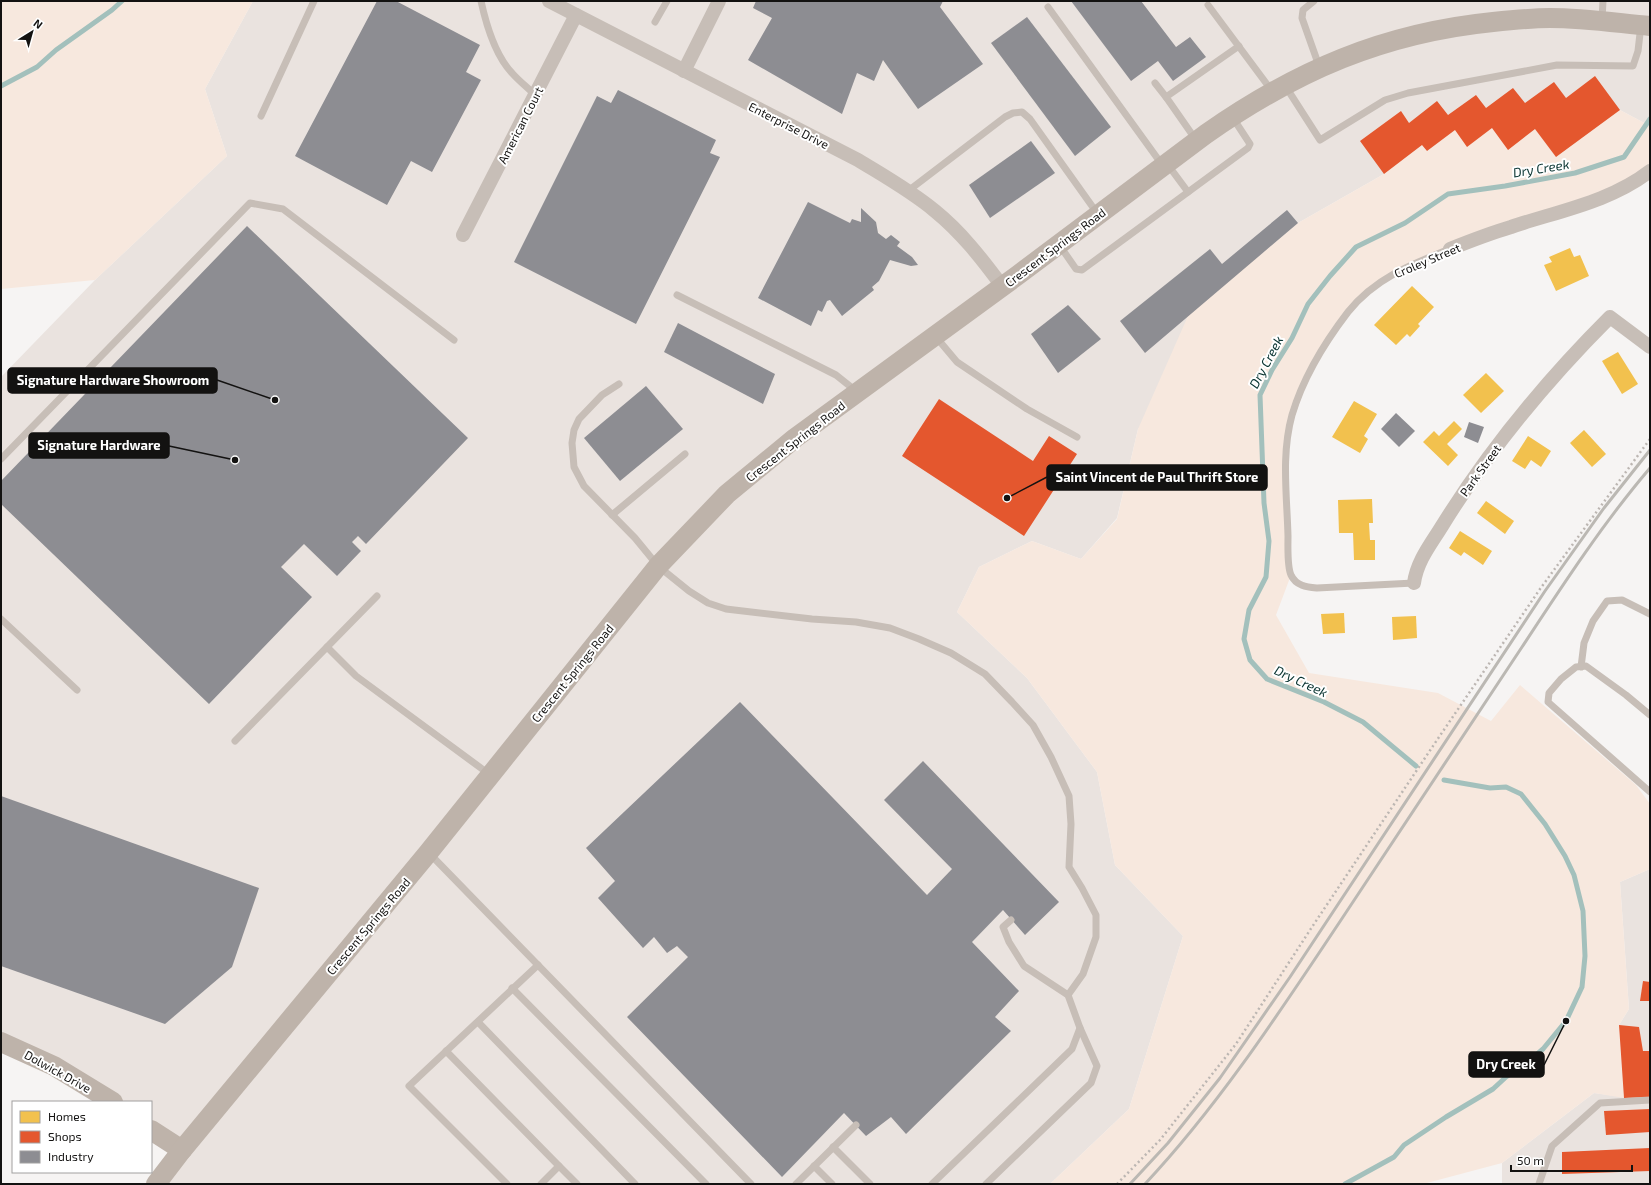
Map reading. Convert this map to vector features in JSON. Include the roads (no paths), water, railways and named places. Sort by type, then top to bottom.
[{"type":"main road","name":"Crescent Springs Road","points":[[156,1184],[182,1150],[428,853],[658,566],[727,494],[795,438],[1231,116],[1278,88],[1333,61],[1388,42],[1462,25],[1518,19],[1549,18],[1645,26]]},
{"type":"main road","name":"Dolwick Drive","points":[[1,1042],[54,1066],[111,1101]]},
{"type":"main road","points":[[152,1131],[182,1150]]},
{"type":"street","name":"Enterprise Drive","points":[[549,1],[858,160],[908,191],[935,211],[958,233],[986,264],[1002,286]]},
{"type":"street","points":[[684,71],[719,1]]},
{"type":"street","name":"American Court","points":[[463,235],[576,15]]},
{"type":"street","name":"Croley Street","points":[[1450,249],[1511,227],[1594,201],[1635,181],[1650,170]]},
{"type":"street","name":"Park Street","points":[[1414,583],[1415,574],[1426,550],[1459,498],[1496,446],[1576,351],[1610,317],[1650,347]]},
{"type":"lane","points":[[261,116],[314,1]]},
{"type":"lane","points":[[481,1],[499,55],[511,73],[535,95]]},
{"type":"lane","points":[[655,22],[667,1]]},
{"type":"lane","points":[[1314,1],[1303,10],[1302,18],[1320,68]]},
{"type":"lane","points":[[1601,22],[1603,1]]},
{"type":"lane","points":[[1208,5],[1239,46],[1278,88],[1320,140],[1385,100],[1408,93],[1557,65],[1633,66],[1645,26]]},
{"type":"lane","points":[[1048,7],[1165,165],[1188,192]]},
{"type":"lane","points":[[1166,97],[1239,46]]},
{"type":"lane","points":[[1155,83],[1197,141]]},
{"type":"lane","points":[[908,191],[1005,117],[1013,113],[1022,112],[1030,119],[1098,215]]},
{"type":"lane","points":[[1059,244],[1076,269],[1082,270],[1248,148],[1250,144],[1231,116]]},
{"type":"lane","points":[[1,459],[250,203],[283,209],[454,340]]},
{"type":"lane","name":"Croley Street","points":[[1297,582],[1291,575],[1289,557],[1285,462],[1292,415],[1305,383],[1326,344],[1345,316],[1375,285],[1409,265],[1450,249]]},
{"type":"lane","points":[[677,295],[836,375],[858,392]]},
{"type":"lane","points":[[935,336],[957,362],[1027,409],[1077,437]]},
{"type":"lane","points":[[619,384],[602,395],[579,419],[574,430],[572,444],[574,467],[584,486],[635,538],[658,566],[689,591],[708,603],[726,610],[856,622],[890,628],[919,638],[951,653],[985,674],[1033,725],[1051,757],[1069,796],[1071,824],[1069,867],[1096,914],[1096,936],[1083,974],[1068,995]]},
{"type":"lane","points":[[612,515],[685,454]]},
{"type":"lane","name":"Park Street","points":[[1297,582],[1306,587],[1317,588],[1414,583]]},
{"type":"lane","points":[[235,741],[377,596]]},
{"type":"lane","points":[[1581,667],[1584,643],[1593,621],[1607,600],[1622,600],[1650,614]]},
{"type":"lane","points":[[1,619],[77,690]]},
{"type":"lane","points":[[327,647],[356,676],[490,775]]},
{"type":"lane","points":[[1650,715],[1626,695],[1586,666],[1576,667],[1561,679],[1549,693],[1548,702],[1650,792]]},
{"type":"lane","points":[[428,853],[752,1184]]},
{"type":"lane","points":[[986,1184],[1092,1083],[1097,1066],[1080,1028],[1068,995],[1024,966],[1009,942],[1003,928],[1012,920]]},
{"type":"lane","points":[[508,1184],[409,1086],[538,965]]},
{"type":"lane","points":[[512,988],[706,1184]]},
{"type":"lane","points":[[478,1022],[635,1184]]},
{"type":"lane","points":[[932,1184],[1072,1048],[1080,1028]]},
{"type":"lane","points":[[446,1051],[577,1184]]},
{"type":"lane","points":[[1539,1184],[1552,1146],[1600,1102],[1650,1100]]},
{"type":"lane","points":[[796,1184],[856,1125]]},
{"type":"lane","points":[[833,1147],[870,1184]]},
{"type":"lane","points":[[541,1184],[559,1166]]},
{"type":"lane","points":[[814,1166],[832,1184]]},
{"type":"waterway","name":"Dry Creek","points":[[1,86],[37,67],[56,50],[112,10],[122,1]]},
{"type":"waterway","name":"Dry Creek","points":[[1416,766],[1363,722],[1324,702],[1267,679],[1250,660],[1244,639],[1249,610],[1266,577],[1269,541],[1264,503],[1260,395],[1272,370],[1292,338],[1308,304],[1330,276],[1356,247],[1405,223],[1448,194],[1505,186],[1575,173],[1624,157],[1650,119]]},
{"type":"waterway","name":"Dry Creek","points":[[1345,1184],[1394,1157],[1404,1145],[1446,1117],[1493,1089],[1506,1077],[1522,1067],[1543,1049],[1566,1021],[1582,987],[1585,956],[1583,911],[1574,875],[1565,856],[1545,824],[1521,794],[1506,787],[1490,788],[1444,780]]},
{"type":"railway","points":[[1130,1184],[1168,1143],[1220,1078],[1290,977],[1545,591],[1604,508],[1650,450]]},
{"type":"railway","points":[[1145,1184],[1198,1123],[1271,1024],[1568,578],[1599,533],[1650,468]]},
{"type":"place","name":"Signature Hardware Showroom","points":[[275,400]]},
{"type":"place","name":"Signature Hardware","points":[[235,460]]},
{"type":"place","name":"Saint Vincent de Paul Thrift Store","points":[[1007,498]]},
{"type":"place","name":"Dry Creek","points":[[1566,1021]]}]
